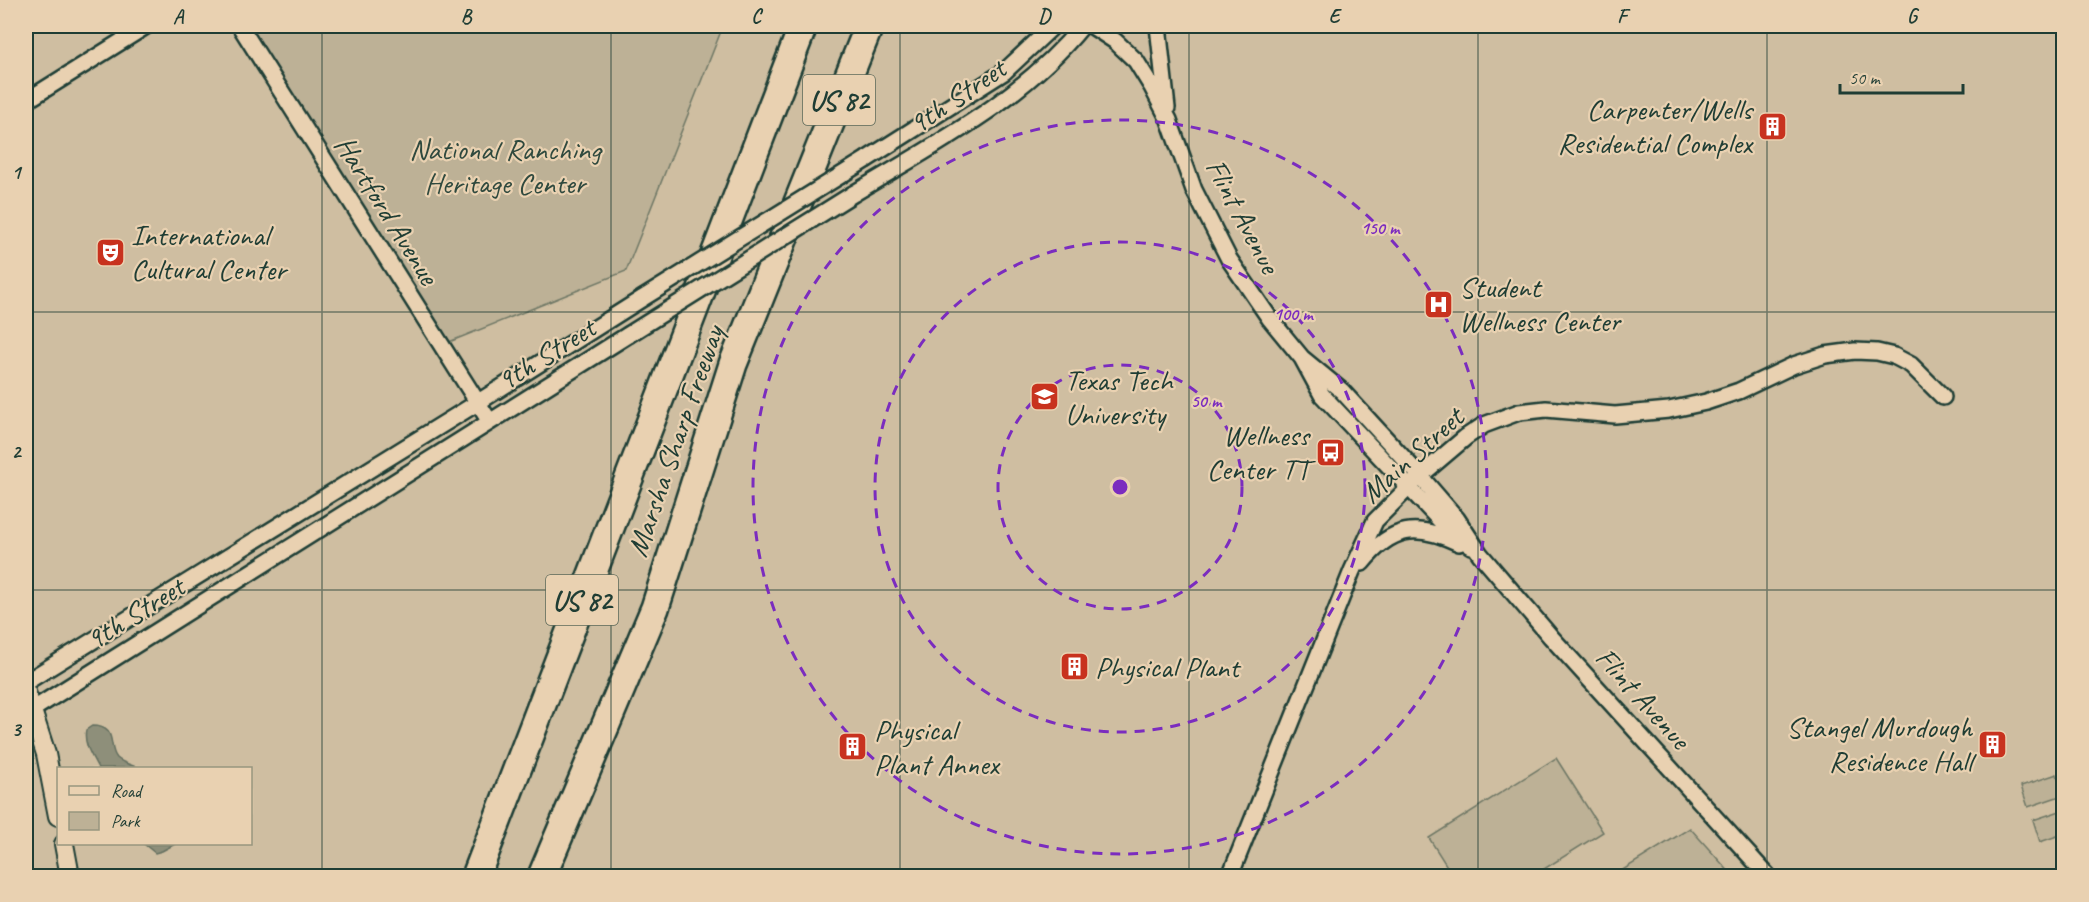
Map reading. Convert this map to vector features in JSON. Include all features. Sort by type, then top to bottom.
[{"type":"highway","name":"Marsha Sharp Freeway","points":[[476,876],[803,26]]},
{"type":"highway","name":"Marsha Sharp Freeway","points":[[542,876],[655,608],[734,364],[869,26]]},
{"type":"highway","points":[[809,175],[837,140],[882,26]]},
{"type":"street","points":[[26,101],[146,26]]},
{"type":"street","name":"Hartford Avenue","points":[[240,26],[489,422]]},
{"type":"street","name":"9th Street","points":[[26,682],[477,403],[1004,72],[1053,26]]},
{"type":"street","name":"9th Street","points":[[29,711],[998,104],[1052,60],[1082,26]]},
{"type":"street","name":"Flint Avenue","points":[[1092,26],[1115,41],[1136,61],[1169,120],[1194,190],[1229,259],[1270,319],[1302,358],[1322,395],[1408,489],[1449,530],[1480,554]]},
{"type":"street","name":"Flint Avenue","points":[[1158,26],[1169,120]]},
{"type":"street","name":"Main Street","points":[[1230,876],[1349,579],[1376,521],[1420,476],[1466,436],[1484,425],[1519,412],[1546,409],[1615,415],[1669,410],[1706,402],[1738,391],[1794,365],[1825,355],[1850,351],[1877,352],[1894,356],[1911,365],[1942,398]]},
{"type":"street","name":"Flint Avenue","points":[[1302,358],[1342,391],[1420,476],[1457,519],[1480,554],[1558,645],[1768,876]]},
{"type":"street","points":[[1349,579],[1383,540],[1407,531],[1421,531],[1445,537],[1480,554]]},
{"type":"street","points":[[26,692],[29,711],[46,754],[57,811]]},
{"type":"street","points":[[64,845],[70,876]]},
{"type":"shaded area","name":"Texas Tech University","points":[[26,26],[2063,26],[2063,876],[26,876]]},
{"type":"shaded area","points":[[92,726],[106,729],[117,758],[136,767],[98,767],[89,750],[86,730]]},
{"type":"shaded area","points":[[145,845],[173,845],[162,851],[155,853]]},
{"type":"green space","name":"National Ranching Heritage Center","points":[[247,26],[723,26],[626,271],[449,342]]},
{"type":"green space","points":[[1556,758],[1603,832],[1533,876],[1453,876],[1429,838]]},
{"type":"green space","points":[[2057,774],[2063,795],[2028,807],[2021,786]]},
{"type":"green space","points":[[2063,810],[2063,834],[2040,842],[2033,820]]},
{"type":"green space","points":[[1690,828],[1733,876],[1613,876]]},
{"type":"place","name":"Carpenter/Wells Residential Complex","points":[[1773,126]]},
{"type":"place","name":"International Cultural Center","points":[[110,252]]},
{"type":"place","name":"Student Wellness Center","points":[[1438,304]]},
{"type":"place","name":"Texas Tech University","points":[[1044,397]]},
{"type":"place","name":"Wellness Center TT","points":[[1330,452]]},
{"type":"place","name":"Physical Plant","points":[[1074,667]]},
{"type":"place","name":"Stangel Murdough Residence Hall","points":[[1993,744]]},
{"type":"place","name":"Physical Plant Annex","points":[[853,747]]}]
